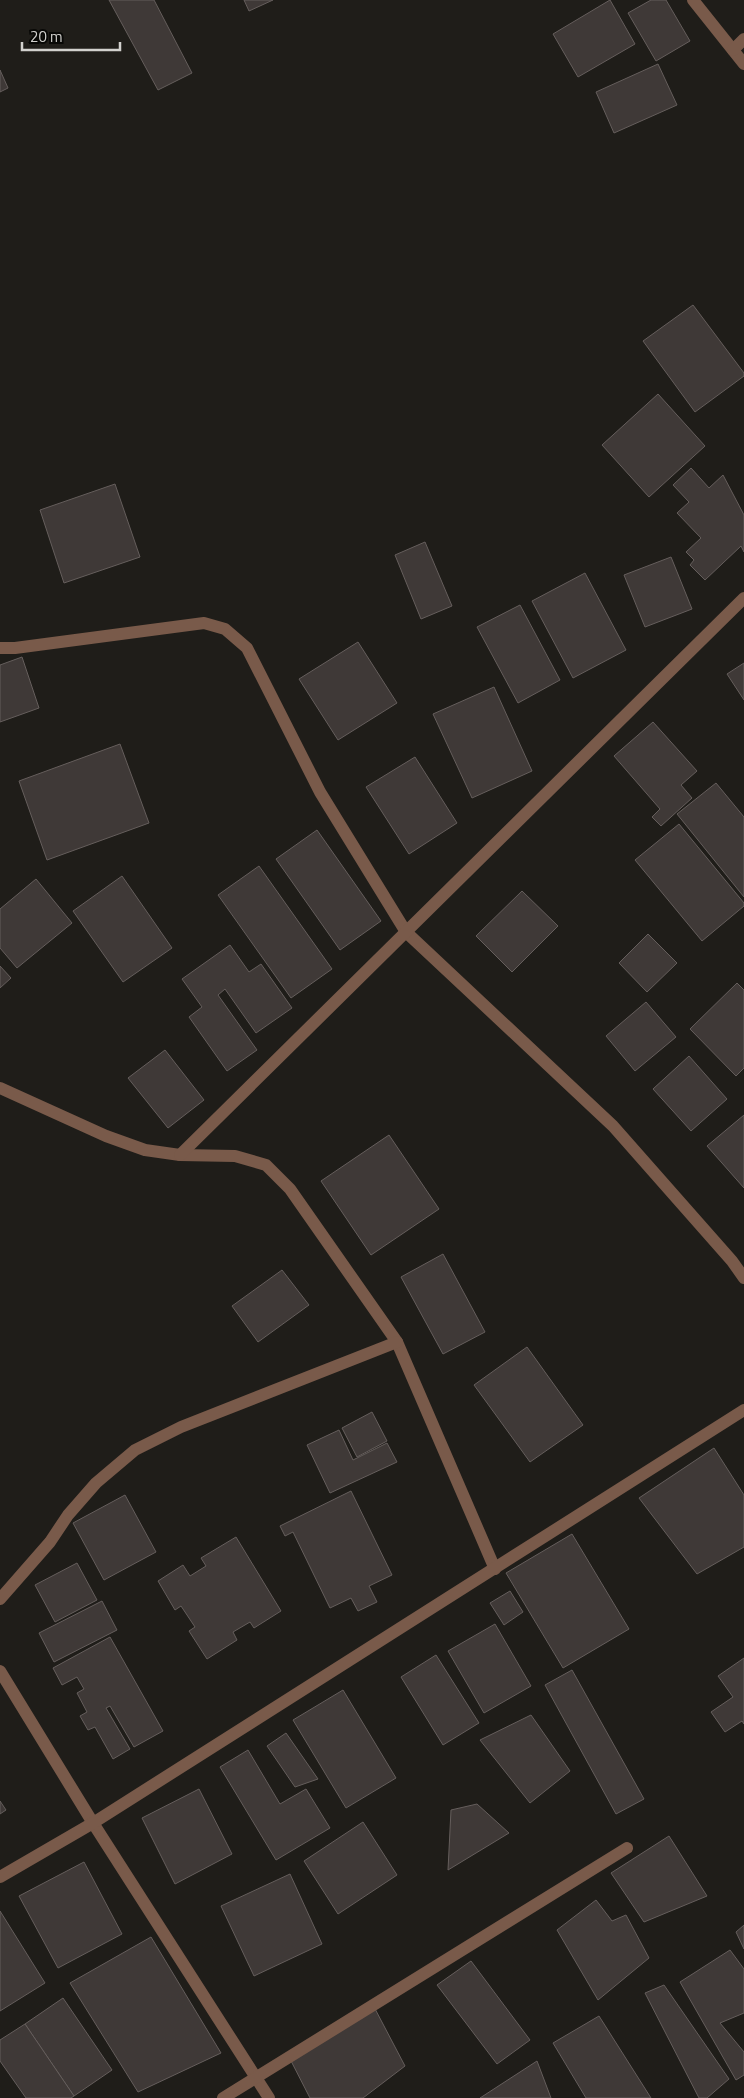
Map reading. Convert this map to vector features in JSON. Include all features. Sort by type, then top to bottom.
[{"type":"street","points":[[693,0],[744,64]]},
{"type":"street","points":[[733,50],[744,40]]},
{"type":"street","points":[[180,1155],[744,598]]},
{"type":"street","points":[[0,648],[15,648],[204,623],[225,628],[247,648],[320,792],[406,932],[613,1126],[732,1261],[744,1278]]},
{"type":"street","points":[[0,1088],[106,1136],[145,1150],[180,1155],[235,1156],[266,1165],[290,1189],[397,1342],[494,1569]]},
{"type":"street","points":[[0,1599],[50,1542],[68,1515],[96,1483],[135,1450],[181,1427],[397,1342]]},
{"type":"street","points":[[0,1877],[93,1823],[744,1410]]},
{"type":"street","points":[[0,1671],[93,1823],[269,2098]]},
{"type":"street","points":[[223,2098],[627,1848]]},
{"type":"building","points":[[109,0],[154,0],[192,73],[158,90]]},
{"type":"building","points":[[244,0],[273,0],[249,11]]},
{"type":"building","points":[[610,0],[635,44],[578,77],[553,34]]},
{"type":"building","points":[[651,0],[666,0],[690,41],[656,61],[628,13]]},
{"type":"building","points":[[658,64],[677,105],[614,133],[596,92]]},
{"type":"building","points":[[0,70],[8,88],[0,92]]},
{"type":"building","points":[[693,305],[744,373],[744,376],[695,412],[643,341]]},
{"type":"building","points":[[658,394],[705,446],[649,497],[602,445]]},
{"type":"building","points":[[691,468],[709,488],[723,475],[744,515],[744,552],[741,546],[705,580],[690,565],[694,560],[686,552],[701,538],[677,513],[689,502],[673,485]]},
{"type":"building","points":[[115,484],[140,557],[64,583],[40,510]]},
{"type":"building","points":[[425,542],[452,606],[421,619],[395,555]]},
{"type":"building","points":[[671,557],[692,609],[645,627],[624,575]]},
{"type":"building","points":[[585,573],[626,650],[573,678],[532,601]]},
{"type":"building","points":[[520,605],[560,680],[518,703],[477,627]]},
{"type":"building","points":[[358,642],[397,703],[338,740],[299,679]]},
{"type":"building","points":[[22,657],[39,708],[0,722],[0,665]]},
{"type":"building","points":[[744,663],[744,700],[727,674]]},
{"type":"building","points":[[494,687],[532,771],[472,798],[433,714]]},
{"type":"building","points":[[653,722],[697,771],[681,785],[692,798],[661,826],[652,817],[660,809],[614,756]]},
{"type":"building","points":[[120,744],[149,823],[47,860],[19,781]]},
{"type":"building","points":[[415,757],[457,823],[409,854],[366,787]]},
{"type":"building","points":[[716,783],[744,817],[744,897],[677,814]]},
{"type":"building","points":[[679,824],[744,903],[744,906],[702,941],[635,860]]},
{"type":"building","points":[[317,830],[381,921],[340,950],[276,859]]},
{"type":"building","points":[[259,866],[332,969],[291,998],[218,895]]},
{"type":"building","points":[[122,876],[172,948],[123,982],[73,911]]},
{"type":"building","points":[[36,879],[72,923],[17,968],[0,948],[0,909]]},
{"type":"building","points":[[522,891],[558,926],[512,972],[476,936]]},
{"type":"building","points":[[648,934],[677,963],[647,992],[619,963]]},
{"type":"building","points":[[230,945],[249,972],[261,964],[292,1008],[256,1033],[225,989],[218,995],[257,1050],[227,1071],[189,1017],[202,1007],[182,979]]},
{"type":"building","points":[[0,966],[11,978],[0,988]]},
{"type":"building","points":[[737,983],[744,990],[744,1068],[736,1076],[690,1029]]},
{"type":"building","points":[[646,1002],[676,1037],[635,1071],[606,1036]]},
{"type":"building","points":[[165,1050],[204,1100],[168,1128],[128,1078]]},
{"type":"building","points":[[689,1056],[727,1099],[691,1131],[653,1089]]},
{"type":"building","points":[[744,1115],[744,1188],[707,1146]]},
{"type":"building","points":[[389,1135],[439,1209],[371,1255],[321,1181]]},
{"type":"building","points":[[443,1254],[485,1332],[443,1354],[401,1277]]},
{"type":"building","points":[[282,1270],[309,1305],[258,1342],[232,1306]]},
{"type":"building","points":[[527,1347],[583,1425],[530,1462],[474,1385]]},
{"type":"building","points":[[372,1412],[387,1441],[357,1457],[342,1428]]},
{"type":"building","points":[[339,1430],[353,1460],[387,1443],[397,1462],[330,1493],[307,1445]]},
{"type":"building","points":[[714,1448],[744,1495],[744,1547],[697,1574],[639,1498]]},
{"type":"building","points":[[351,1491],[392,1575],[369,1586],[377,1602],[358,1611],[351,1598],[330,1608],[293,1532],[285,1536],[280,1526]]},
{"type":"building","points":[[125,1495],[156,1552],[104,1580],[73,1523]]},
{"type":"building","points":[[572,1534],[629,1629],[563,1668],[506,1573]]},
{"type":"building","points":[[236,1537],[281,1611],[254,1628],[250,1622],[233,1632],[237,1640],[207,1659],[189,1631],[195,1627],[181,1606],[175,1610],[158,1581],[183,1565],[190,1576],[206,1566],[201,1558]]},
{"type":"building","points":[[77,1563],[97,1600],[55,1622],[35,1585]]},
{"type":"building","points":[[510,1591],[523,1612],[504,1625],[490,1603]]},
{"type":"building","points":[[102,1601],[117,1630],[54,1662],[39,1633]]},
{"type":"building","points":[[495,1624],[531,1686],[484,1713],[448,1651]]},
{"type":"building","points":[[110,1637],[163,1731],[134,1747],[110,1706],[106,1708],[130,1749],[113,1759],[95,1727],[88,1730],[80,1716],[87,1712],[77,1693],[84,1689],[77,1677],[62,1685],[53,1668]]},
{"type":"building","points":[[436,1655],[479,1723],[443,1745],[401,1677]]},
{"type":"building","points":[[744,1658],[744,1724],[742,1721],[725,1732],[711,1712],[733,1697],[718,1676]]},
{"type":"building","points":[[572,1670],[644,1799],[616,1814],[545,1685]]},
{"type":"building","points":[[343,1690],[396,1778],[346,1808],[293,1720]]},
{"type":"building","points":[[531,1715],[570,1771],[530,1803],[480,1740]]},
{"type":"building","points":[[286,1733],[318,1779],[295,1787],[267,1746]]},
{"type":"building","points":[[248,1750],[280,1804],[306,1789],[330,1828],[276,1860],[220,1767]]},
{"type":"building","points":[[199,1789],[232,1854],[175,1884],[142,1818]]},
{"type":"building","points":[[0,1801],[6,1810],[0,1814]]},
{"type":"building","points":[[477,1804],[509,1833],[448,1870],[451,1810]]},
{"type":"building","points":[[363,1822],[397,1875],[338,1914],[304,1861]]},
{"type":"building","points":[[669,1836],[707,1896],[644,1922],[611,1873]]},
{"type":"building","points":[[84,1862],[122,1934],[58,1968],[19,1896]]},
{"type":"building","points":[[290,1874],[322,1944],[254,1976],[221,1906]]},
{"type":"building","points":[[596,1900],[612,1921],[626,1915],[649,1958],[598,2000],[557,1930]]},
{"type":"building","points":[[0,1911],[45,1983],[0,2011]]},
{"type":"building","points":[[744,1925],[744,1949],[736,1932]]},
{"type":"building","points":[[151,1937],[221,2053],[138,2092],[70,1983]]},
{"type":"building","points":[[730,1950],[744,1969],[744,2013],[720,2023],[744,2052],[744,2075],[736,2080],[680,1982]]},
{"type":"building","points":[[471,1961],[530,2040],[497,2064],[437,1985]]},
{"type":"building","points":[[664,1985],[729,2079],[707,2098],[699,2098],[645,1993]]},
{"type":"building","points":[[63,1998],[112,2070],[74,2096],[25,2024]]},
{"type":"building","points":[[373,2005],[405,2066],[363,2098],[310,2098],[289,2057]]},
{"type":"building","points":[[599,2016],[651,2098],[586,2098],[553,2043]]},
{"type":"building","points":[[25,2024],[74,2096],[71,2098],[26,2098],[0,2061],[0,2040]]},
{"type":"building","points":[[537,2061],[551,2098],[480,2098]]}]
